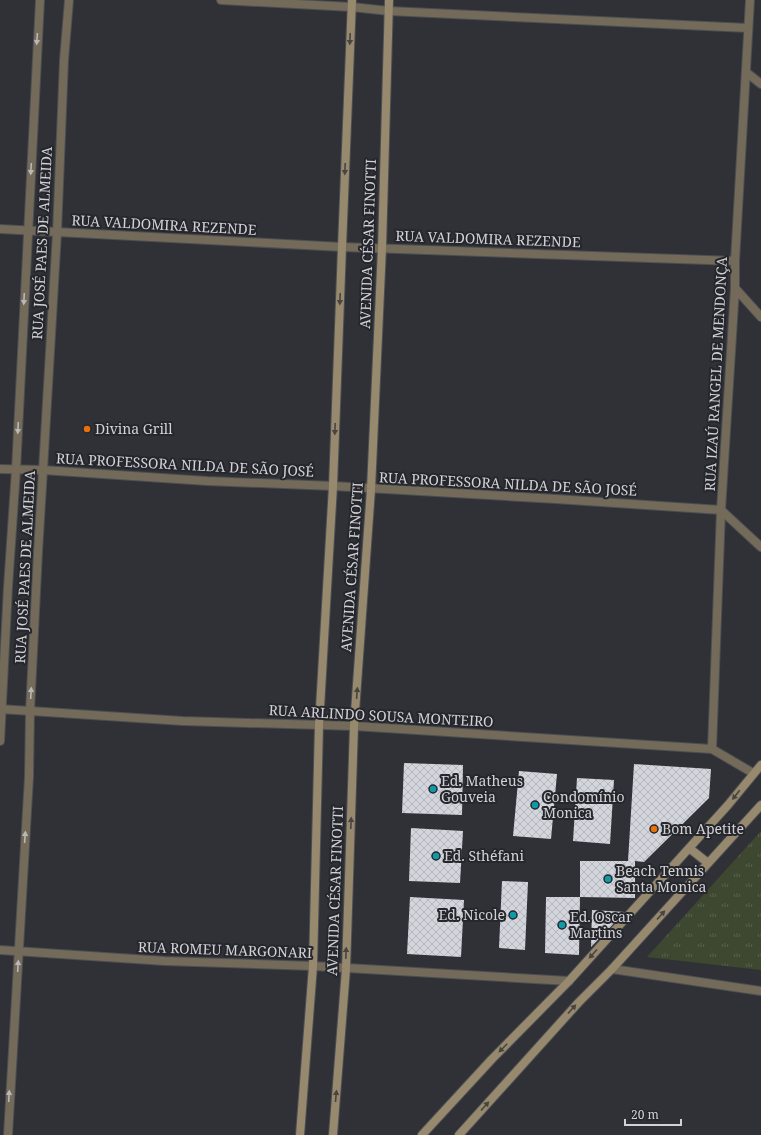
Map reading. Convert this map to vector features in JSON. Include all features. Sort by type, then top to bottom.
[{"type":"main road","name":"AVENIDA CÉSAR FINOTTI","points":[[333,1135],[346,969],[354,726],[371,488],[382,248],[389,0]]},
{"type":"main road","name":"AVENIDA CÉSAR FINOTTI","points":[[300,1135],[313,966],[319,725],[334,486],[352,4]]},
{"type":"main road","points":[[422,1135],[492,1059],[569,981],[728,805],[761,765]]},
{"type":"main road","points":[[459,1135],[579,1002],[612,969],[761,805]]},
{"type":"main road","points":[[689,848],[708,863]]},
{"type":"street","name":"RUA JOSÉ PAES DE ALMEIDA","points":[[0,741],[16,470],[40,0]]},
{"type":"street","name":"RUA JOSÉ PAES DE ALMEIDA","points":[[8,1135],[29,777],[30,711],[57,233],[64,60],[69,0]]},
{"type":"street","points":[[221,0],[352,4],[389,11],[748,28]]},
{"type":"street","name":"RUA IZAÚ RANGEL DE MENDONÇA","points":[[712,749],[721,510],[735,288],[735,261],[750,0]]},
{"type":"street","points":[[746,72],[761,84]]},
{"type":"street","name":"RUA VALDOMIRA REZENDE","points":[[0,230],[342,247],[735,261]]},
{"type":"street","points":[[735,288],[761,318]]},
{"type":"street","name":"RUA PROFESSORA NILDA DE SÃO JOSÉ","points":[[0,469],[44,470],[207,481],[371,488],[721,510]]},
{"type":"street","points":[[721,510],[761,547]]},
{"type":"street","name":"RUA ARLINDO SOUSA MONTEIRO","points":[[1,709],[183,722],[354,726],[712,749],[753,773]]},
{"type":"street","name":"RUA ROMEU MARGONARI","points":[[0,950],[165,961],[313,966],[569,981]]},
{"type":"street","points":[[612,969],[761,991]]},
{"type":"green space","points":[[761,831],[761,970],[647,957]]},
{"type":"building","name":"Ed. Matheus Gouveia","points":[[404,763],[463,765],[462,815],[402,813]]},
{"type":"building","name":"Bom Apetite","points":[[634,764],[711,769],[709,798],[644,862],[635,861],[635,898],[580,897],[580,861],[628,861]]},
{"type":"building","name":"Condomínio Monica","points":[[519,771],[557,774],[551,839],[513,836]]},
{"type":"building","points":[[577,778],[614,780],[610,844],[573,841]]},
{"type":"building","name":"Ed. Sthéfani","points":[[411,828],[463,831],[460,883],[409,881]]},
{"type":"building","name":"Ed. Nicole","points":[[502,881],[528,882],[525,950],[499,948]]},
{"type":"building","points":[[410,897],[464,900],[461,957],[407,954]]},
{"type":"building","name":"Ed. Oscar Martins","points":[[546,897],[580,897],[579,955],[545,953]]},
{"type":"building","points":[[592,910],[625,912],[591,947]]},
{"type":"place","name":"Divina Grill","points":[[87,429]]},
{"type":"place","name":"Ed. Matheus Gouveia","points":[[433,789]]},
{"type":"place","name":"Condomínio Monica","points":[[535,805]]},
{"type":"place","name":"Bom Apetite","points":[[654,829]]},
{"type":"place","name":"Ed. Sthéfani","points":[[436,856]]},
{"type":"place","name":"Beach Tennis Santa Monica","points":[[608,879]]},
{"type":"place","name":"Ed. Nicole","points":[[513,915]]},
{"type":"place","name":"Ed. Oscar Martins","points":[[562,925]]}]
